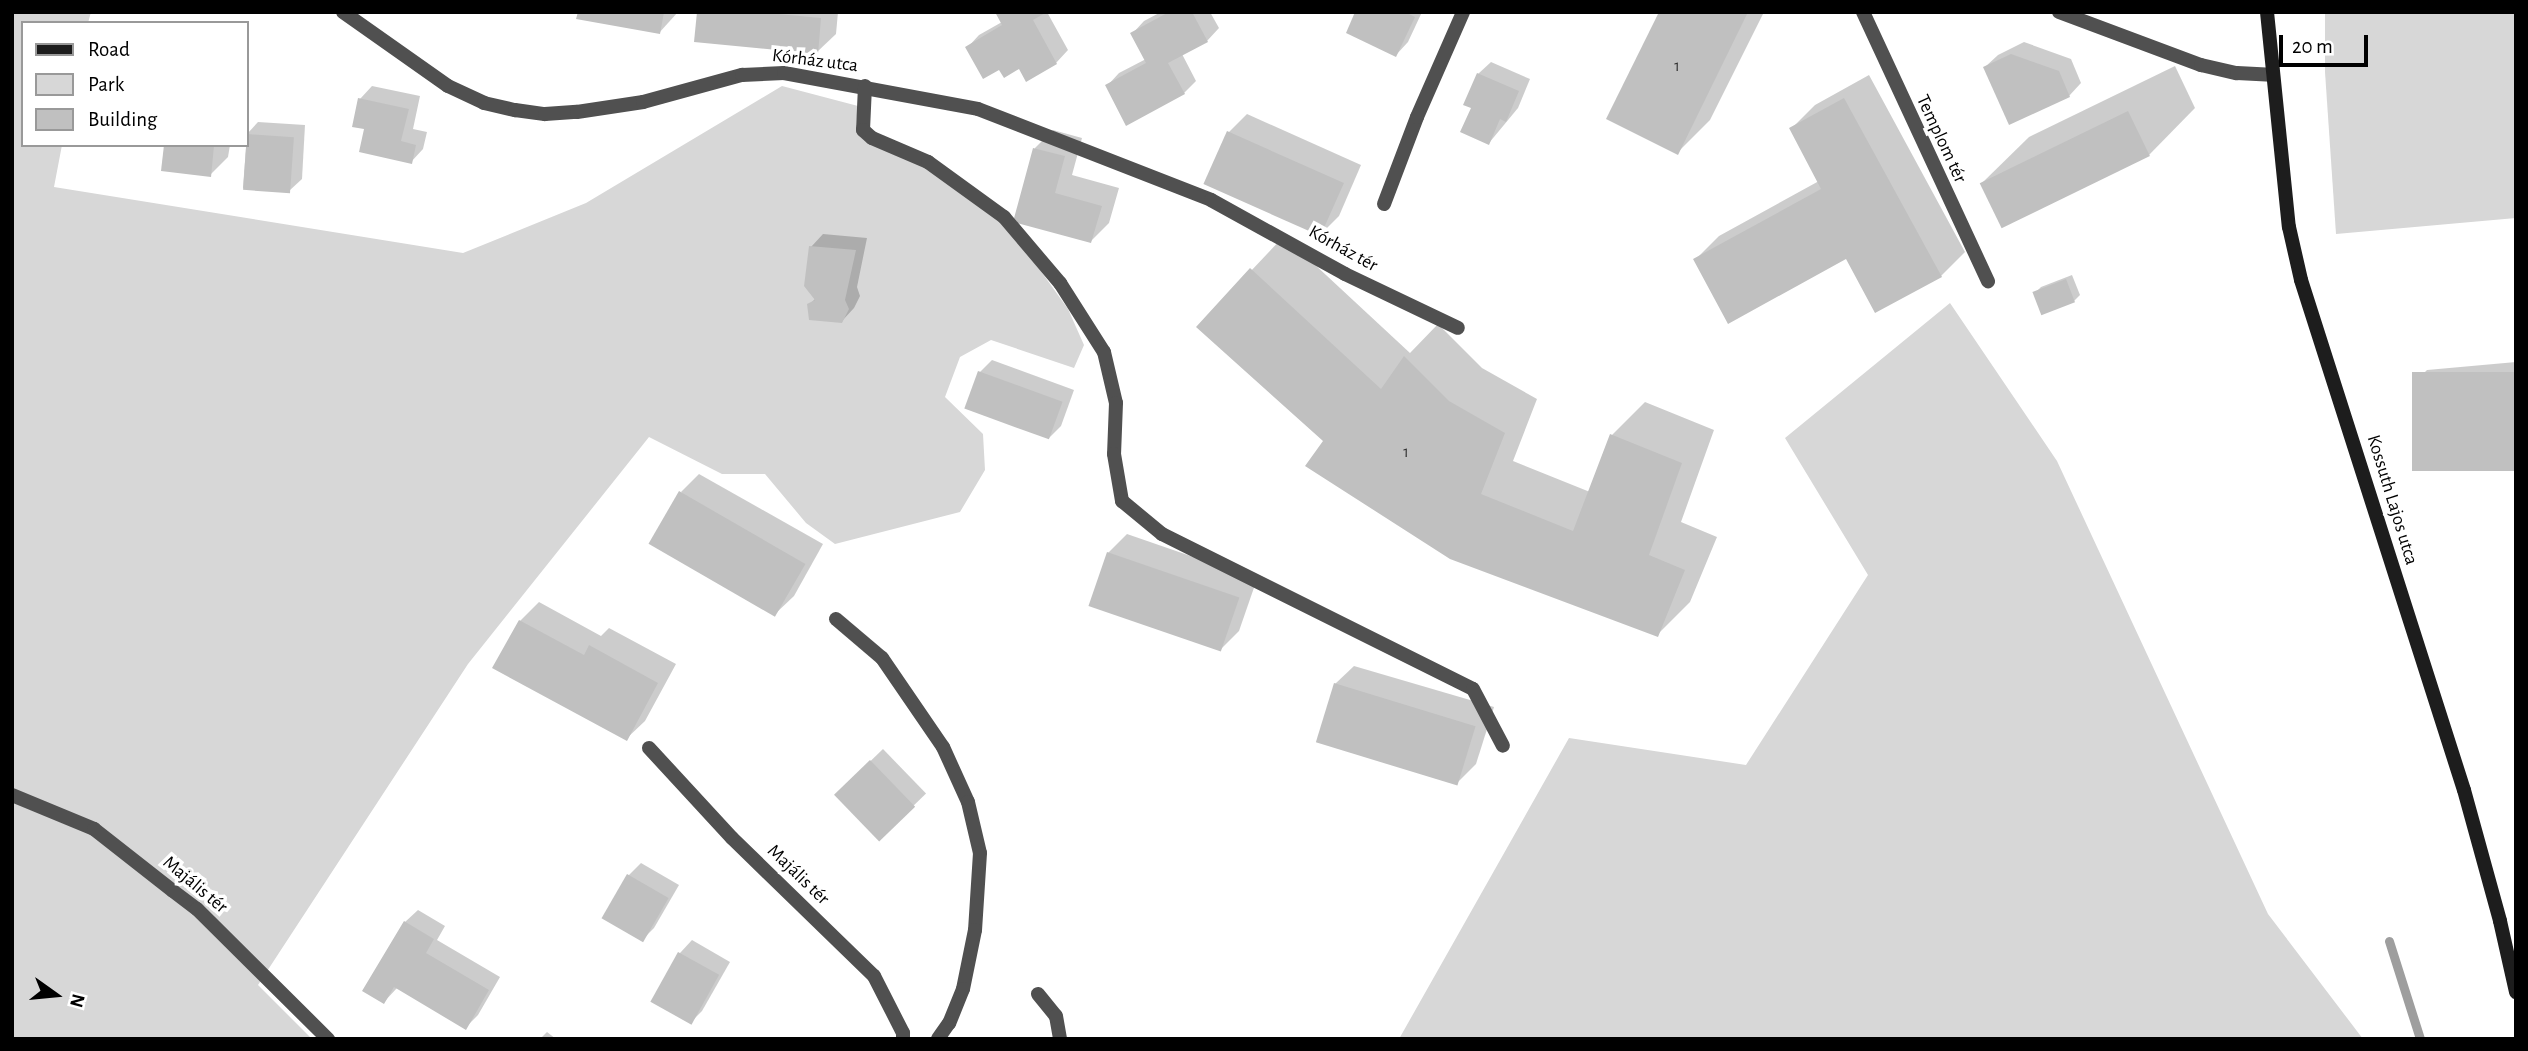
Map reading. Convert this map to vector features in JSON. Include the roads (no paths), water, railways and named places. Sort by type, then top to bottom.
[{"type":"main road","name":"Kossuth Lajos utca","points":[[2267,12],[2271,75],[2289,227],[2301,280],[2464,790],[2500,920],[2516,992]]},
{"type":"street","name":"Kórház utca","points":[[343,12],[448,86],[484,103],[515,110],[545,114],[577,113],[643,102],[742,75],[784,72],[978,109],[1212,200]]},
{"type":"street","points":[[1384,204],[1417,117],[1463,12]]},
{"type":"street","name":"Templom tér","points":[[1863,12],[1988,281]]},
{"type":"street","points":[[2059,12],[2201,65],[2237,73],[2271,75]]},
{"type":"street","points":[[865,86],[863,130],[872,138],[928,162],[1004,217],[1060,283],[1104,352],[1116,402],[1114,454],[1122,501],[1162,534],[1473,689],[1503,746]]},
{"type":"street","name":"Kórház tér","points":[[1212,200],[1345,274],[1458,328]]},
{"type":"street","points":[[836,619],[881,658],[943,747],[968,802],[980,853],[975,929],[963,989],[949,1023],[938,1039]]},
{"type":"street","name":"Majális tér","points":[[649,748],[732,838],[874,976],[904,1033],[903,1039]]},
{"type":"street","name":"Majális tér","points":[[12,795],[94,830],[189,903],[328,1039]]},
{"type":"street","points":[[1038,994],[1056,1016],[1060,1039]]},
{"type":"waterway","points":[[2389,941],[2420,1039]]}]
